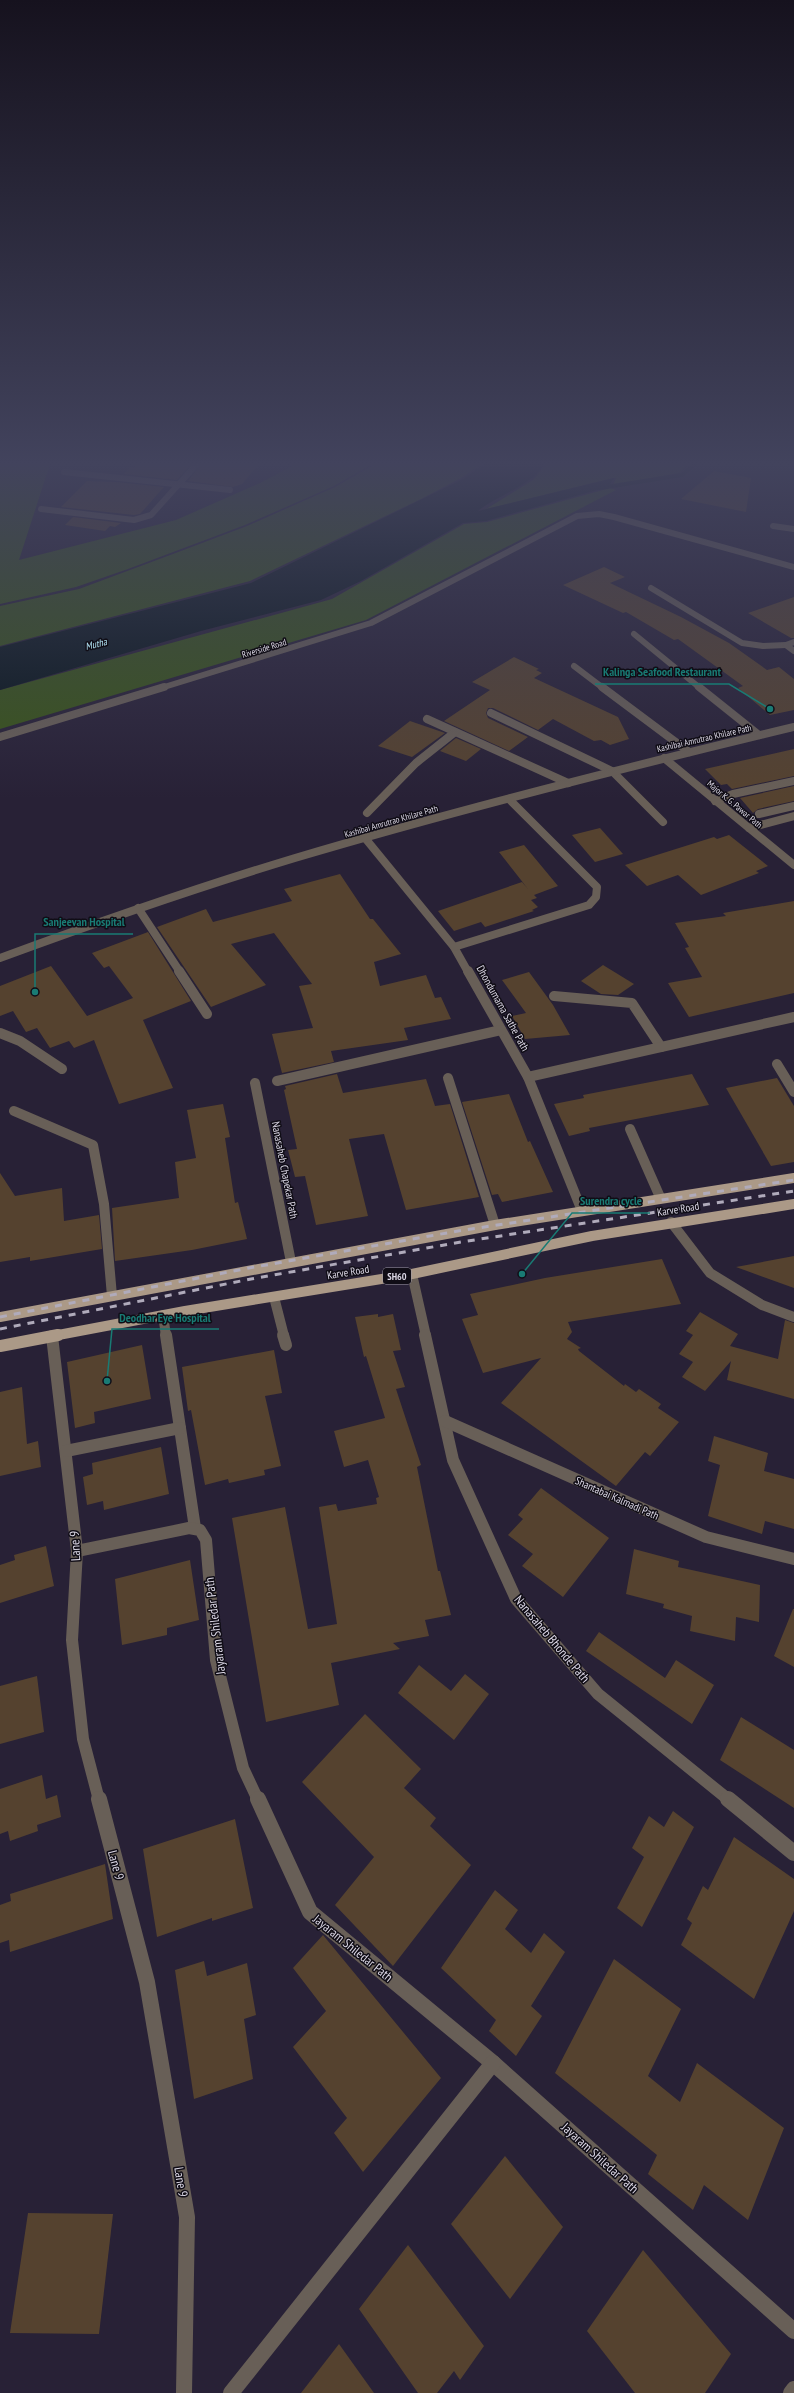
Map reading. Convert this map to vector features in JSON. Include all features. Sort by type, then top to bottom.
[{"type":"main road","name":"Karve Road","points":[[0,1317],[495,1225],[660,1197],[794,1178]]},
{"type":"main road","name":"Karve Road","points":[[0,1346],[163,1315],[412,1274],[592,1236],[671,1222],[794,1204]]},
{"type":"street","name":"Riverside Road","points":[[0,737],[330,637],[371,623],[390,615],[464,576]]},
{"type":"street","points":[[651,588],[742,643],[763,646],[786,645],[794,642]]},
{"type":"street","points":[[634,634],[760,736]]},
{"type":"street","points":[[786,645],[794,651]]},
{"type":"street","points":[[574,666],[689,752]]},
{"type":"street","points":[[491,713],[612,771],[664,822]]},
{"type":"street","points":[[427,719],[568,783]]},
{"type":"street","name":"Kashibai Amrutrao Khilare Path","points":[[0,958],[138,908],[365,838],[612,771],[794,727]]},
{"type":"street","points":[[367,813],[416,763],[455,732]]},
{"type":"street","name":"Major K. G. Pawar Path","points":[[664,758],[793,864]]},
{"type":"street","points":[[715,801],[734,794],[794,781]]},
{"type":"street","points":[[454,946],[589,905],[596,897],[597,887],[509,799]]},
{"type":"street","points":[[759,814],[794,806]]},
{"type":"street","points":[[777,810],[785,818]]},
{"type":"street","points":[[749,828],[794,816]]},
{"type":"street","name":"Dhondumama Sathe Path","points":[[365,838],[454,946],[528,1077],[582,1210]]},
{"type":"street","points":[[138,908],[208,1014]]},
{"type":"street","points":[[554,996],[632,1003],[661,1047]]},
{"type":"street","points":[[528,1077],[794,1017]]},
{"type":"street","points":[[277,1081],[501,1030]]},
{"type":"street","points":[[0,1033],[20,1041],[62,1069]]},
{"type":"street","points":[[777,1064],[794,1092]]},
{"type":"street","points":[[448,1078],[495,1225]]},
{"type":"street","name":"Nanasaheb Chapekar Path","points":[[255,1083],[291,1262]]},
{"type":"street","points":[[14,1111],[93,1145],[104,1204],[112,1296]]},
{"type":"street","points":[[630,1130],[660,1197]]},
{"type":"street","points":[[671,1222],[710,1273],[762,1305],[794,1317]]},
{"type":"street","name":"Nanasaheb Bhonde Path","points":[[412,1274],[453,1460],[516,1599],[598,1694],[794,1853]]},
{"type":"street","points":[[274,1297],[286,1345]]},
{"type":"street","points":[[77,1551],[195,1528],[163,1315]]},
{"type":"street","name":"Lane 9","points":[[52,1336],[77,1551],[72,1640],[82,1739],[148,1982],[187,2217],[184,2393]]},
{"type":"street","name":"Shantabai Kalmadi Path","points":[[445,1421],[706,1538],[794,1559]]},
{"type":"street","points":[[66,1451],[180,1428]]},
{"type":"street","name":"Jayaram Shiledar Path","points":[[195,1528],[200,1530],[206,1540],[216,1660],[243,1768],[310,1912],[493,2063],[794,2331]]},
{"type":"street","points":[[231,2393],[493,2063]]},
{"type":"street","points":[[791,2393],[794,2389]]},
{"type":"green space","points":[[0,576],[109,576],[76,587],[0,604]]},
{"type":"green space","points":[[115,576],[261,576],[250,581],[0,646],[0,606],[79,589]]},
{"type":"green space","points":[[373,576],[451,576],[366,620],[0,729],[0,690],[332,599]]},
{"type":"water","name":"Mutha","points":[[266,576],[370,576],[321,600],[201,631],[0,690],[0,647],[251,583]]},
{"type":"building","points":[[584,576],[622,576],[625,577],[610,583],[681,617],[729,643],[767,670],[779,667],[794,679],[794,710],[770,715],[738,688],[743,686],[678,639],[674,640],[626,612],[623,613],[563,585]]},
{"type":"building","points":[[794,597],[794,638],[791,638],[748,613]]},
{"type":"building","points":[[514,657],[539,669],[536,670],[542,673],[534,678],[618,717],[629,739],[610,745],[601,740],[594,741],[553,719],[538,730],[493,708],[488,708],[486,713],[488,718],[528,737],[509,751],[444,721],[490,690],[472,682]]},
{"type":"building","points":[[410,721],[445,733],[412,757],[378,746]]},
{"type":"building","points":[[456,738],[481,749],[466,761],[440,751]]},
{"type":"building","points":[[794,749],[794,776],[732,789],[727,784],[721,785],[705,769]]},
{"type":"building","points":[[794,786],[794,801],[758,809],[753,813],[740,798]]},
{"type":"building","points":[[600,828],[623,854],[595,862],[572,835]]},
{"type":"building","points":[[729,835],[768,866],[756,871],[759,873],[701,895],[678,875],[647,886],[625,865],[714,837],[717,839]]},
{"type":"building","points":[[524,845],[558,886],[534,895],[537,898],[531,900],[538,907],[532,910],[534,911],[485,927],[481,922],[454,931],[438,911],[522,882],[528,889],[499,852]]},
{"type":"building","points":[[340,874],[370,919],[373,919],[401,954],[374,962],[380,986],[426,975],[435,998],[441,997],[451,1019],[404,1028],[408,1040],[331,1051],[334,1062],[282,1073],[272,1034],[313,1028],[299,986],[312,984],[274,933],[231,944],[266,985],[211,1007],[157,927],[206,909],[213,922],[292,901],[284,889]]},
{"type":"building","points":[[794,901],[794,993],[689,1017],[668,983],[702,977],[685,948],[689,947],[675,923],[726,916],[723,913]]},
{"type":"building","points":[[148,932],[191,1001],[143,1020],[173,1088],[119,1104],[94,1040],[74,1048],[69,1041],[50,1048],[37,1028],[26,1032],[13,1011],[0,1016],[0,986],[51,966],[87,1016],[133,998],[109,966],[104,968],[92,953]]},
{"type":"building","points":[[603,965],[634,984],[618,995],[601,994],[581,981]]},
{"type":"building","points":[[529,972],[553,1005],[570,1035],[525,1039],[512,1016],[526,1013],[502,980]]},
{"type":"building","points":[[337,1074],[343,1093],[426,1079],[435,1106],[450,1104],[479,1197],[406,1210],[384,1134],[349,1139],[368,1216],[316,1225],[305,1176],[295,1177],[288,1150],[297,1149],[284,1090],[286,1089],[285,1086]]},
{"type":"building","points":[[692,1074],[709,1105],[589,1128],[590,1131],[569,1136],[554,1104],[584,1098],[583,1095]]},
{"type":"building","points":[[777,1078],[794,1106],[794,1162],[771,1166],[726,1088]]},
{"type":"building","points":[[509,1094],[528,1142],[530,1141],[553,1192],[502,1202],[498,1194],[492,1195],[462,1102]]},
{"type":"building","points":[[223,1104],[230,1137],[225,1138],[235,1203],[238,1202],[247,1239],[192,1250],[115,1261],[112,1208],[179,1198],[175,1162],[196,1158],[187,1110]]},
{"type":"building","points":[[0,1173],[15,1196],[62,1188],[64,1221],[99,1215],[102,1249],[30,1261],[30,1257],[0,1262]]},
{"type":"building","points":[[794,1256],[794,1288],[736,1267]]},
{"type":"building","points":[[662,1259],[681,1304],[568,1322],[572,1332],[567,1339],[581,1348],[578,1349],[579,1351],[624,1386],[625,1384],[636,1392],[639,1389],[661,1404],[658,1408],[679,1422],[650,1456],[645,1452],[616,1486],[501,1403],[541,1358],[483,1373],[462,1319],[478,1315],[470,1294],[545,1278]]},
{"type":"building","points":[[700,1312],[738,1334],[730,1346],[778,1359],[785,1320],[794,1323],[794,1399],[727,1380],[731,1361],[705,1391],[682,1377],[693,1362],[679,1354],[693,1335],[686,1331]]},
{"type":"building","points":[[378,1314],[378,1317],[393,1314],[401,1350],[393,1351],[405,1387],[396,1389],[421,1465],[417,1467],[438,1571],[440,1571],[451,1615],[425,1620],[429,1636],[393,1643],[400,1649],[331,1663],[339,1705],[266,1722],[232,1518],[285,1507],[308,1629],[337,1624],[319,1507],[336,1504],[338,1511],[377,1504],[376,1498],[379,1497],[368,1460],[344,1467],[334,1431],[385,1418],[366,1356],[364,1357],[355,1317]]},
{"type":"building","points":[[142,1345],[151,1399],[94,1412],[95,1423],[75,1428],[67,1362]]},
{"type":"building","points":[[274,1350],[282,1393],[265,1396],[281,1466],[264,1470],[265,1475],[229,1483],[228,1479],[205,1485],[191,1410],[188,1411],[182,1367]]},
{"type":"building","points":[[22,1387],[27,1444],[38,1441],[41,1467],[0,1476],[0,1392]]},
{"type":"building","points":[[714,1436],[768,1453],[764,1471],[794,1479],[794,1529],[765,1521],[762,1534],[708,1516],[720,1465],[708,1461]]},
{"type":"building","points":[[161,1447],[169,1494],[104,1510],[103,1501],[87,1505],[83,1477],[93,1474],[92,1463]]},
{"type":"building","points":[[541,1488],[609,1538],[563,1597],[522,1566],[533,1554],[508,1535],[523,1519],[518,1515]]},
{"type":"building","points":[[46,1546],[54,1586],[0,1603],[0,1565],[15,1560],[14,1555]]},
{"type":"building","points":[[634,1549],[679,1561],[678,1567],[760,1585],[759,1622],[736,1617],[735,1641],[690,1631],[692,1616],[663,1608],[664,1604],[626,1594]]},
{"type":"building","points":[[190,1560],[199,1620],[167,1628],[167,1635],[122,1645],[115,1579]]},
{"type":"building","points":[[794,1609],[794,1667],[774,1656]]},
{"type":"building","points":[[599,1632],[665,1678],[676,1660],[714,1685],[692,1724],[586,1651]]},
{"type":"building","points":[[419,1665],[451,1691],[465,1674],[489,1694],[454,1740],[398,1693]]},
{"type":"building","points":[[37,1676],[44,1732],[0,1744],[0,1686]]},
{"type":"building","points":[[365,1714],[421,1769],[404,1788],[436,1818],[430,1826],[471,1865],[393,1966],[335,1905],[374,1857],[302,1782]]},
{"type":"building","points":[[741,1717],[794,1750],[794,1808],[720,1760]]},
{"type":"building","points":[[42,1775],[46,1799],[57,1795],[61,1817],[37,1825],[38,1831],[10,1841],[8,1831],[0,1834],[0,1789]]},
{"type":"building","points":[[673,1811],[694,1827],[642,1927],[617,1908],[644,1857],[632,1848],[649,1816],[664,1827]]},
{"type":"building","points":[[235,1819],[253,1908],[212,1921],[212,1918],[157,1937],[143,1849]]},
{"type":"building","points":[[734,1837],[794,1879],[794,1911],[754,1999],[681,1945],[692,1923],[687,1919],[703,1886],[708,1890]]},
{"type":"building","points":[[105,1864],[113,1919],[10,1952],[9,1940],[0,1943],[0,1905],[11,1901],[10,1894]]},
{"type":"building","points":[[495,1890],[518,1910],[505,1929],[531,1953],[544,1933],[565,1952],[531,2006],[542,2016],[516,2056],[489,2031],[496,2020],[441,1968]]},
{"type":"building","points":[[323,1935],[441,2078],[363,2172],[334,2133],[347,2118],[293,2047],[326,2011],[293,1968]]},
{"type":"building","points":[[614,1959],[681,2009],[648,2076],[680,2102],[697,2063],[784,2128],[748,2220],[704,2185],[693,2210],[648,2174],[657,2155],[555,2073]]},
{"type":"building","points":[[204,1961],[207,1976],[247,1963],[256,2015],[244,2019],[253,2079],[194,2099],[175,1970]]},
{"type":"building","points":[[505,2156],[563,2227],[510,2299],[451,2224]]},
{"type":"building","points":[[28,2213],[113,2214],[99,2334],[10,2333]]},
{"type":"building","points":[[408,2245],[484,2346],[460,2380],[454,2371],[437,2393],[418,2393],[359,2309]]},
{"type":"building","points":[[643,2250],[731,2354],[705,2393],[635,2393],[587,2331]]},
{"type":"building","points":[[339,2344],[374,2393],[301,2393]]},
{"type":"railway","points":[[0,1317],[249,1268],[458,1231],[794,1180]]},
{"type":"railway","points":[[0,1329],[251,1279],[461,1242],[794,1191]]},
{"type":"place","name":"Kalinga Seafood Restaurant","points":[[770,709]]},
{"type":"place","name":"Sanjeevan Hospital","points":[[35,992]]},
{"type":"place","name":"Surendra cycle","points":[[522,1274]]},
{"type":"place","name":"Deodhar Eye Hospital","points":[[107,1381]]}]
